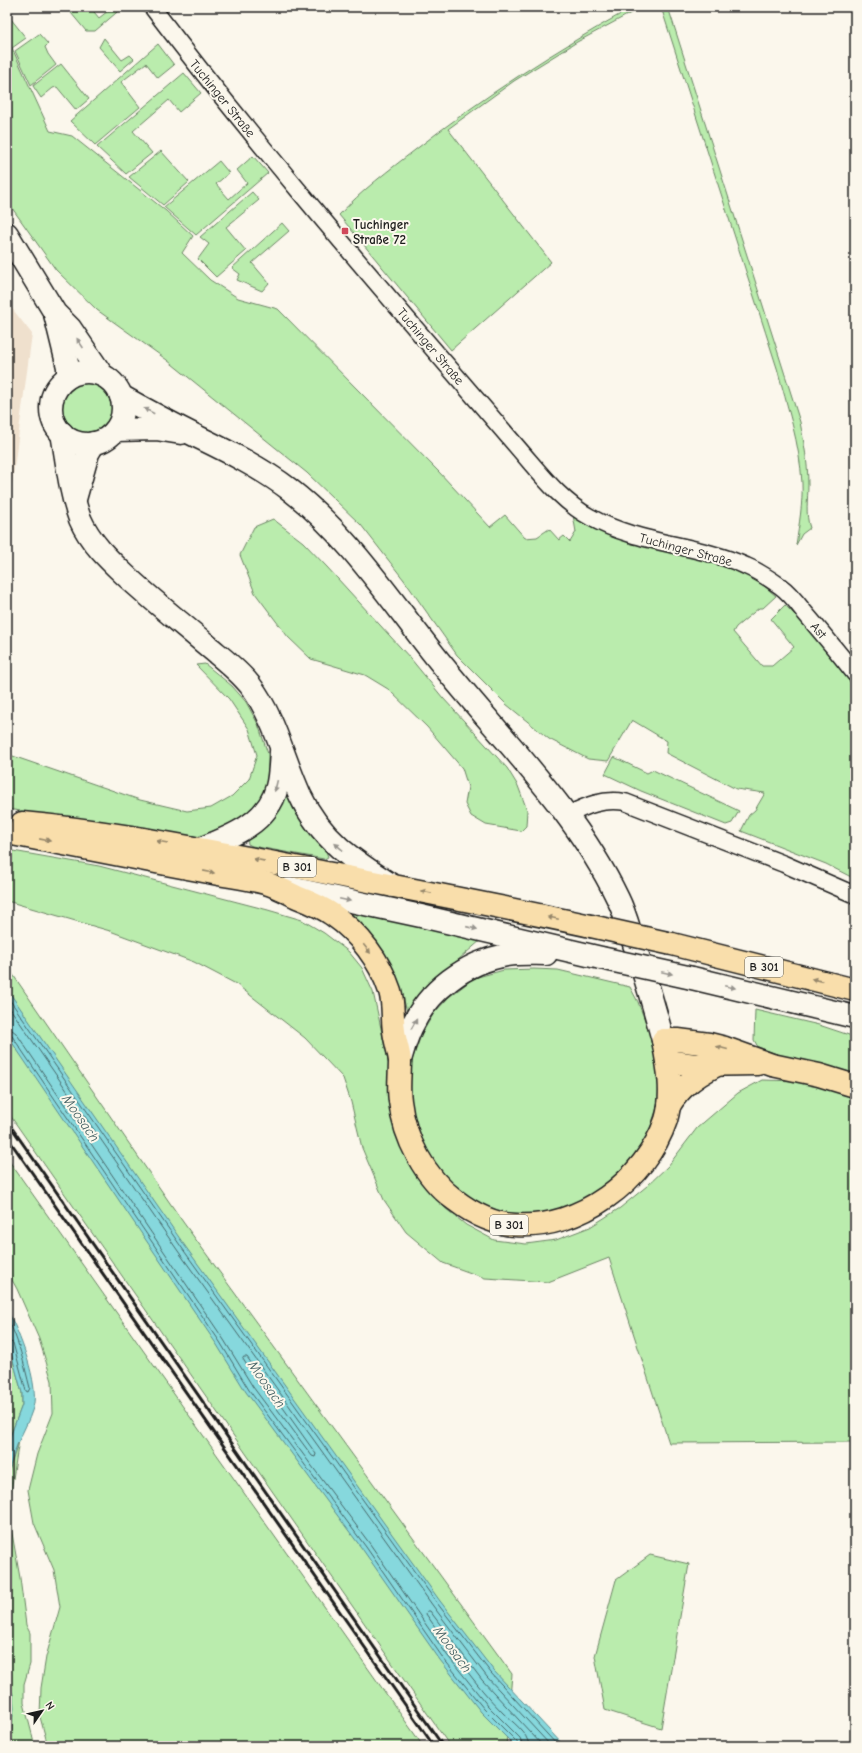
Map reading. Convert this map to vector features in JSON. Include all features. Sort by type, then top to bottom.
[{"type":"main road","points":[[7,234],[55,313],[70,328],[102,375],[114,383],[121,396],[123,413],[121,422],[116,430],[103,440],[94,443],[77,442],[62,434],[56,426],[53,418],[52,404],[56,390],[68,377],[85,372],[102,375]]},
{"type":"main road","points":[[55,313],[68,367],[68,377]]},
{"type":"main road","name":"B 301","points":[[121,396],[236,456],[288,489],[321,518],[355,552],[432,653],[567,815],[588,844],[619,900],[638,955],[663,1040],[670,1092],[669,1106],[666,1118],[652,1149],[633,1173],[619,1187],[595,1204],[578,1213],[547,1224],[531,1226],[512,1225],[480,1216],[464,1207],[448,1195],[428,1173],[409,1137],[404,1122],[399,1090],[400,1060],[394,1031],[390,991],[370,951],[337,917],[322,907],[266,883]]},
{"type":"main road","name":"B 301","points":[[116,430],[156,429],[196,436]]},
{"type":"main road","name":"B 301","points":[[62,434],[75,501],[80,519],[90,537],[107,558],[137,586],[227,662],[249,684],[262,703],[300,795],[327,838],[355,862],[393,886]]},
{"type":"main road","points":[[75,501],[88,453],[94,443]]},
{"type":"main road","name":"B 301","points":[[200,849],[233,837],[252,824],[269,805],[277,787],[281,747]]},
{"type":"main road","name":"B 301","points":[[7,822],[56,826],[200,849],[393,886],[672,944],[855,990]]},
{"type":"main road","name":"B 301","points":[[7,833],[266,883],[692,978],[855,1017]]},
{"type":"main road","name":"B 301","points":[[400,1060],[411,1028],[424,1006],[442,986],[462,973],[481,963],[506,955],[571,952]]},
{"type":"main road","name":"B 301","points":[[663,1040],[678,1040],[709,1044],[725,1048],[772,1065],[819,1075],[855,1086]]},
{"type":"main road","name":"B 301","points":[[667,1061],[679,1064],[716,1066],[772,1065]]},
{"type":"main road","name":"B 301","points":[[669,1106],[678,1091],[702,1073],[716,1066]]},
{"type":"street","name":"Tuchinger Straße","points":[[152,7],[220,95],[326,223],[530,462],[571,504],[588,517],[606,526],[723,558],[746,566],[782,587]]},
{"type":"street","name":"Ast","points":[[782,587],[832,644],[855,674]]},
{"type":"street","points":[[567,815],[598,802],[614,800],[625,802],[784,864],[855,895]]},
{"type":"shaded area","points":[[7,302],[32,334],[12,483],[7,492]]},
{"type":"green space","points":[[66,7],[90,7],[99,18],[113,7],[123,7],[95,31],[86,31]]},
{"type":"green space","points":[[633,7],[642,7],[577,42],[514,81],[448,129],[551,262],[451,350],[339,215],[385,173],[467,111],[548,57]]},
{"type":"green space","points":[[661,7],[668,7],[800,422],[807,469],[807,512],[810,528],[802,534],[796,545],[801,506],[802,483],[799,454],[792,425],[777,368]]},
{"type":"green space","points":[[7,14],[26,38],[12,48],[50,131],[72,136],[166,211],[193,236],[182,253],[210,280],[238,298],[278,309],[439,472],[490,527],[505,515],[525,538],[537,537],[549,529],[559,540],[564,536],[570,542],[576,532],[573,515],[749,573],[776,596],[763,608],[759,608],[736,627],[733,632],[762,666],[772,666],[794,647],[771,619],[785,605],[825,645],[855,687],[855,879],[826,864],[741,831],[749,815],[755,810],[765,793],[736,789],[666,753],[667,741],[632,720],[608,761],[588,759],[549,739],[506,704],[457,655],[404,580],[361,525],[307,473],[167,360],[97,310],[56,270],[7,201]]},
{"type":"green space","points":[[39,34],[48,44],[45,47],[56,65],[31,85],[15,51]]},
{"type":"green space","points":[[104,38],[122,60],[130,55],[134,59],[120,71],[99,47]]},
{"type":"green space","points":[[158,44],[174,65],[158,78],[146,63],[121,82],[140,107],[95,145],[70,121]]},
{"type":"green space","points":[[61,64],[89,99],[76,110],[57,87],[53,88],[41,98],[33,86]]},
{"type":"green space","points":[[184,73],[201,93],[179,112],[169,100],[133,131],[152,153],[126,174],[97,147]]},
{"type":"green space","points":[[161,151],[189,182],[163,205],[129,177]]},
{"type":"green space","points":[[253,156],[268,173],[196,235],[164,207],[219,161],[229,173],[216,184],[229,199],[247,183],[237,170]]},
{"type":"green space","points":[[252,192],[259,200],[226,227],[246,251],[216,277],[198,259],[209,244],[200,237]]},
{"type":"green space","points":[[282,223],[289,231],[252,263],[269,283],[262,291],[237,280],[240,274],[232,268]]},
{"type":"green space","points":[[89,378],[100,380],[109,386],[115,395],[117,406],[115,417],[109,426],[100,432],[89,434],[78,432],[69,426],[63,417],[61,406],[63,395],[69,386],[78,380]]},
{"type":"green space","points":[[273,519],[303,542],[327,567],[411,659],[443,698],[507,768],[518,786],[527,810],[526,826],[521,831],[486,825],[471,816],[465,804],[468,787],[462,768],[427,727],[388,689],[365,675],[311,659],[288,637],[255,593],[240,555],[254,527]]},
{"type":"green space","points":[[205,664],[232,686],[246,702],[258,724],[268,754],[268,781],[254,812],[212,836],[199,837],[7,809],[7,754],[140,800],[187,811],[211,808],[232,796],[249,779],[257,755],[249,729],[229,699],[196,665]]},
{"type":"green space","points":[[614,757],[647,773],[653,770],[739,811],[732,823],[726,825],[641,791],[605,774]]},
{"type":"green space","points":[[286,796],[291,799],[314,837],[326,851],[328,857],[324,859],[248,844],[247,838],[283,797]]},
{"type":"green space","points":[[7,850],[99,866],[302,920],[324,933],[349,952],[362,968],[373,992],[390,1069],[421,1181],[445,1208],[466,1225],[494,1240],[526,1244],[556,1240],[590,1227],[620,1208],[647,1186],[668,1166],[697,1128],[738,1093],[762,1080],[800,1081],[855,1096],[855,1442],[669,1443],[609,1258],[548,1282],[485,1278],[443,1263],[406,1232],[384,1200],[362,1148],[351,1102],[343,1078],[305,1038],[236,984],[194,962],[110,931],[7,901]]},
{"type":"green space","points":[[348,912],[481,940],[420,993],[408,1015],[399,983],[376,940]]},
{"type":"green space","points":[[7,966],[183,1222],[512,1674],[506,1746],[450,1746],[7,1111]]},
{"type":"green space","points":[[504,970],[558,970],[630,987],[638,1002],[649,1031],[659,1071],[658,1104],[649,1132],[634,1156],[601,1190],[577,1206],[507,1223],[438,1178],[410,1122],[409,1087],[412,1060],[422,1033],[434,1013],[449,997],[474,978]]},
{"type":"green space","points":[[755,1010],[819,1025],[855,1037],[855,1077],[806,1065],[758,1047],[754,1040]]},
{"type":"green space","points":[[7,1158],[423,1746],[48,1746],[40,1717],[41,1688],[46,1657],[60,1607],[54,1570],[34,1523],[28,1490],[37,1454],[53,1413],[52,1381],[39,1339],[17,1289],[7,1271]]},
{"type":"green space","points":[[7,1338],[22,1393],[22,1405],[7,1445]]},
{"type":"green space","points":[[19,1440],[8,1511],[20,1578],[26,1625],[30,1633],[30,1664],[24,1684],[24,1703],[35,1746],[8,1746],[12,1730],[13,1695],[7,1681],[7,1477]]},
{"type":"green space","points":[[650,1555],[689,1564],[661,1728],[605,1710],[595,1656],[616,1580]]},
{"type":"water","name":"Moosach","points":[[7,989],[185,1246],[440,1601],[494,1671],[564,1746],[515,1746],[481,1712],[440,1660],[363,1550],[246,1392],[217,1345],[7,1035]]},
{"type":"water","points":[[7,1310],[27,1358],[34,1386],[34,1398],[33,1408],[17,1445],[7,1477],[7,1445],[22,1405],[22,1393],[7,1338]]},
{"type":"water","points":[[7,1681],[13,1695],[14,1708],[8,1746]]},
{"type":"railway","points":[[7,1121],[443,1746]]},
{"type":"railway","points":[[7,1137],[434,1746]]},
{"type":"place","name":"Tuchinger Straße 72","points":[[345,231]]}]
